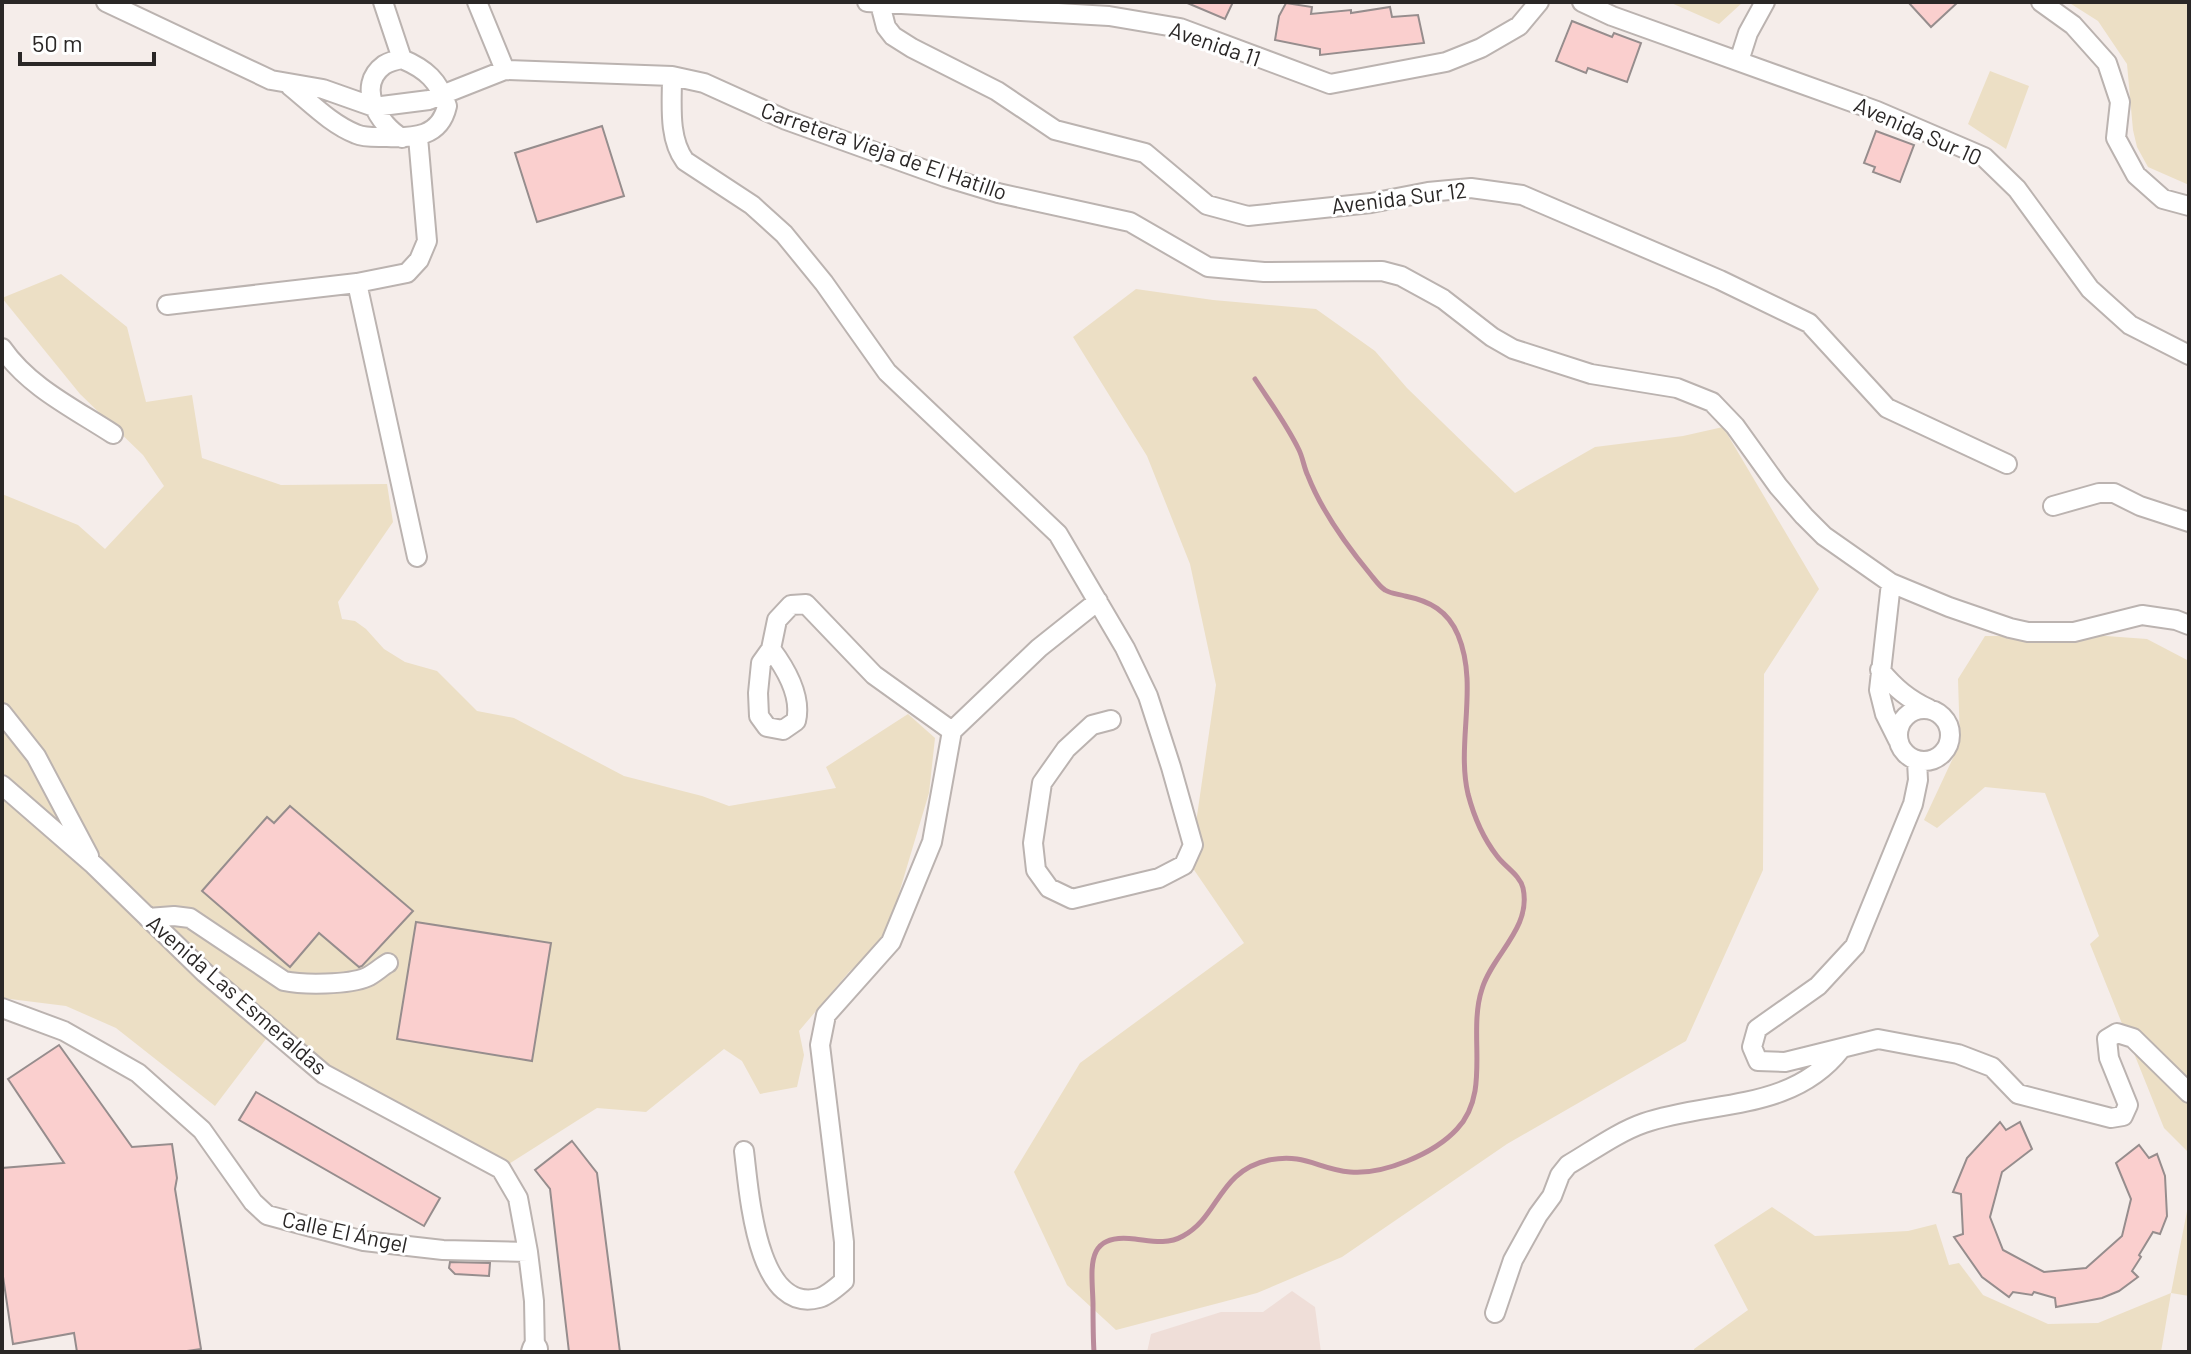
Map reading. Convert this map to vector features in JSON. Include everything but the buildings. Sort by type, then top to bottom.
[{"type":"street","points":[[106,2],[271,80],[323,89],[374,107],[435,99],[443,93],[505,70],[477,2]]},
{"type":"street","points":[[288,84],[339,126],[359,136],[410,138],[427,134],[445,114],[447,106],[443,93],[435,78],[402,59],[383,2]]},
{"type":"street","name":"Avenida 11","points":[[874,3],[1109,16],[1180,28],[1330,84],[1446,62],[1481,48],[1519,26],[1539,2]]},
{"type":"street","name":"Avenida Sur 10","points":[[1582,2],[1612,16],[1877,111],[1984,157],[2017,189],[2090,289],[2130,325],[2189,355]]},
{"type":"street","points":[[1739,61],[1748,33],[1765,2]]},
{"type":"street","points":[[2041,2],[2073,25],[2107,63],[2120,102],[2116,138],[2136,175],[2163,199],[2189,206]]},
{"type":"street","name":"Avenida Sur 12","points":[[874,3],[893,36],[912,48],[997,91],[1055,130],[1145,153],[1207,205],[1248,216],[1371,203],[1471,188],[1522,195],[1720,280],[1809,323],[1887,408],[2007,464]]},
{"type":"street","points":[[402,59],[384,64],[374,76],[370,94],[389,131],[410,138]]},
{"type":"street","name":"Carretera Vieja de El Hatillo","points":[[505,70],[672,76],[704,83],[786,120],[945,177],[998,193],[1130,222],[1208,267],[1264,272],[1382,271],[1401,276],[1443,299],[1492,337],[1513,349],[1591,374],[1677,388],[1701,396],[1723,412],[1790,501],[1814,526],[1891,583],[1993,623],[2028,632],[2074,632],[2142,615],[2189,625]]},
{"type":"street","points":[[672,76],[678,152],[685,161],[752,205],[784,234],[824,283],[887,372],[1058,534],[1098,601],[1148,696],[1193,845],[1184,865],[1159,878],[1072,899],[1049,888],[1036,870],[1033,843],[1042,783],[1066,749],[1092,725],[1111,720]]},
{"type":"street","points":[[167,305],[357,283],[407,273],[419,260],[427,241],[410,138]]},
{"type":"street","points":[[357,283],[417,557]]},
{"type":"street","points":[[2,348],[32,382],[113,434]]},
{"type":"street","points":[[2053,506],[2099,493],[2114,493],[2140,506],[2189,522]]},
{"type":"street","points":[[1880,670],[1907,698],[1937,712],[1949,725],[1947,749],[1934,760],[1917,761],[1903,751],[1885,714],[1879,690],[1880,670],[1891,583]]},
{"type":"street","points":[[744,1151],[754,1228],[766,1266],[781,1288],[800,1300],[821,1298],[844,1281],[844,1242],[820,1045],[826,1015],[891,942],[932,842],[952,731],[1039,648],[1098,601]]},
{"type":"street","points":[[771,649],[777,620],[791,605],[806,604],[874,675],[952,731]]},
{"type":"street","points":[[1899,743],[1898,734],[1905,718],[1920,709],[1929,709]]},
{"type":"street","points":[[2,713],[36,756],[94,865]]},
{"type":"street","points":[[1917,761],[1918,780],[1913,804],[1855,946],[1818,986],[1757,1029],[1752,1047],[1758,1061],[1772,1064],[1878,1039],[1958,1054],[1992,1067],[2018,1094],[2111,1118],[2123,1116],[2128,1105],[2109,1058],[2107,1039],[2117,1033],[2133,1038],[2189,1093]]},
{"type":"street","name":"Avenida Las Esmeraldas","points":[[2,785],[94,865],[205,973],[324,1074],[501,1169],[518,1198],[534,1301],[535,1351]]},
{"type":"street","points":[[148,918],[190,918],[284,981],[297,984],[356,980],[368,977],[388,963]]},
{"type":"street","name":"Calle El Ángel","points":[[2,1008],[64,1031],[138,1073],[202,1130],[245,1192],[267,1215],[364,1241],[443,1250],[528,1252]]},
{"type":"street","points":[[1495,1313],[1513,1260],[1568,1165],[1647,1122],[1777,1094],[1830,1064],[1841,1049]]},
{"type":"shaded area","points":[[1669,2],[1743,2],[1719,24]]},
{"type":"shaded area","points":[[2068,2],[2189,2],[2189,185],[2148,167],[2137,147],[2133,130],[2127,64],[2098,21]]},
{"type":"shaded area","points":[[1990,71],[2029,86],[2006,149],[1968,124]]},
{"type":"shaded area","points":[[61,274],[127,327],[146,402],[192,395],[202,458],[281,485],[387,484],[393,522],[338,602],[342,619],[355,621],[384,649],[405,662],[437,671],[477,711],[514,718],[624,776],[729,806],[836,788],[826,767],[908,714],[935,738],[929,793],[885,940],[849,972],[799,1031],[804,1055],[797,1087],[760,1094],[742,1061],[724,1049],[646,1112],[597,1108],[501,1169],[406,1119],[272,1031],[215,1106],[116,1028],[66,1006],[2,998],[2,494],[78,525],[105,549],[164,486],[143,455],[80,394],[2,298]]},
{"type":"shaded area","points":[[1136,289],[1213,300],[1316,309],[1375,351],[1407,388],[1515,493],[1595,447],[1683,436],[1723,427],[1819,589],[1764,674],[1763,870],[1686,1041],[1507,1144],[1342,1257],[1257,1293],[1116,1330],[1067,1285],[1014,1172],[1080,1063],[1244,943],[1190,864],[1216,685],[1190,564],[1147,456],[1073,337]]},
{"type":"shaded area","points":[[1985,636],[2147,639],[2189,661],[2189,1153],[2164,1128],[2090,944],[2099,936],[2045,793],[1985,787],[1937,828],[1924,820],[1960,743],[1958,679]]},
{"type":"shaded area","points":[[2189,1201],[2189,1296],[2171,1293]]},
{"type":"shaded area","points":[[1772,1207],[1815,1236],[1908,1231],[1936,1224],[1949,1265],[1959,1263],[1983,1295],[2048,1324],[2098,1323],[2171,1293],[2161,1352],[1694,1352],[1748,1310],[1714,1245]]},
{"type":"shaded area","points":[[1292,1291],[1315,1307],[1321,1352],[1147,1352],[1151,1334],[1221,1312],[1263,1312]]},
{"type":"waterway","points":[[1094,1352],[1092,1266],[1094,1255],[1107,1241],[1119,1238],[1153,1241],[1177,1239],[1195,1228],[1239,1174],[1269,1160],[1292,1158],[1350,1172],[1377,1170],[1422,1154],[1457,1129],[1468,1114],[1474,1098],[1478,1006],[1482,989],[1522,916],[1524,902],[1521,883],[1487,842],[1468,794],[1464,755],[1467,674],[1458,635],[1443,613],[1430,604],[1385,590],[1362,564],[1328,515],[1294,441],[1255,379]]}]
